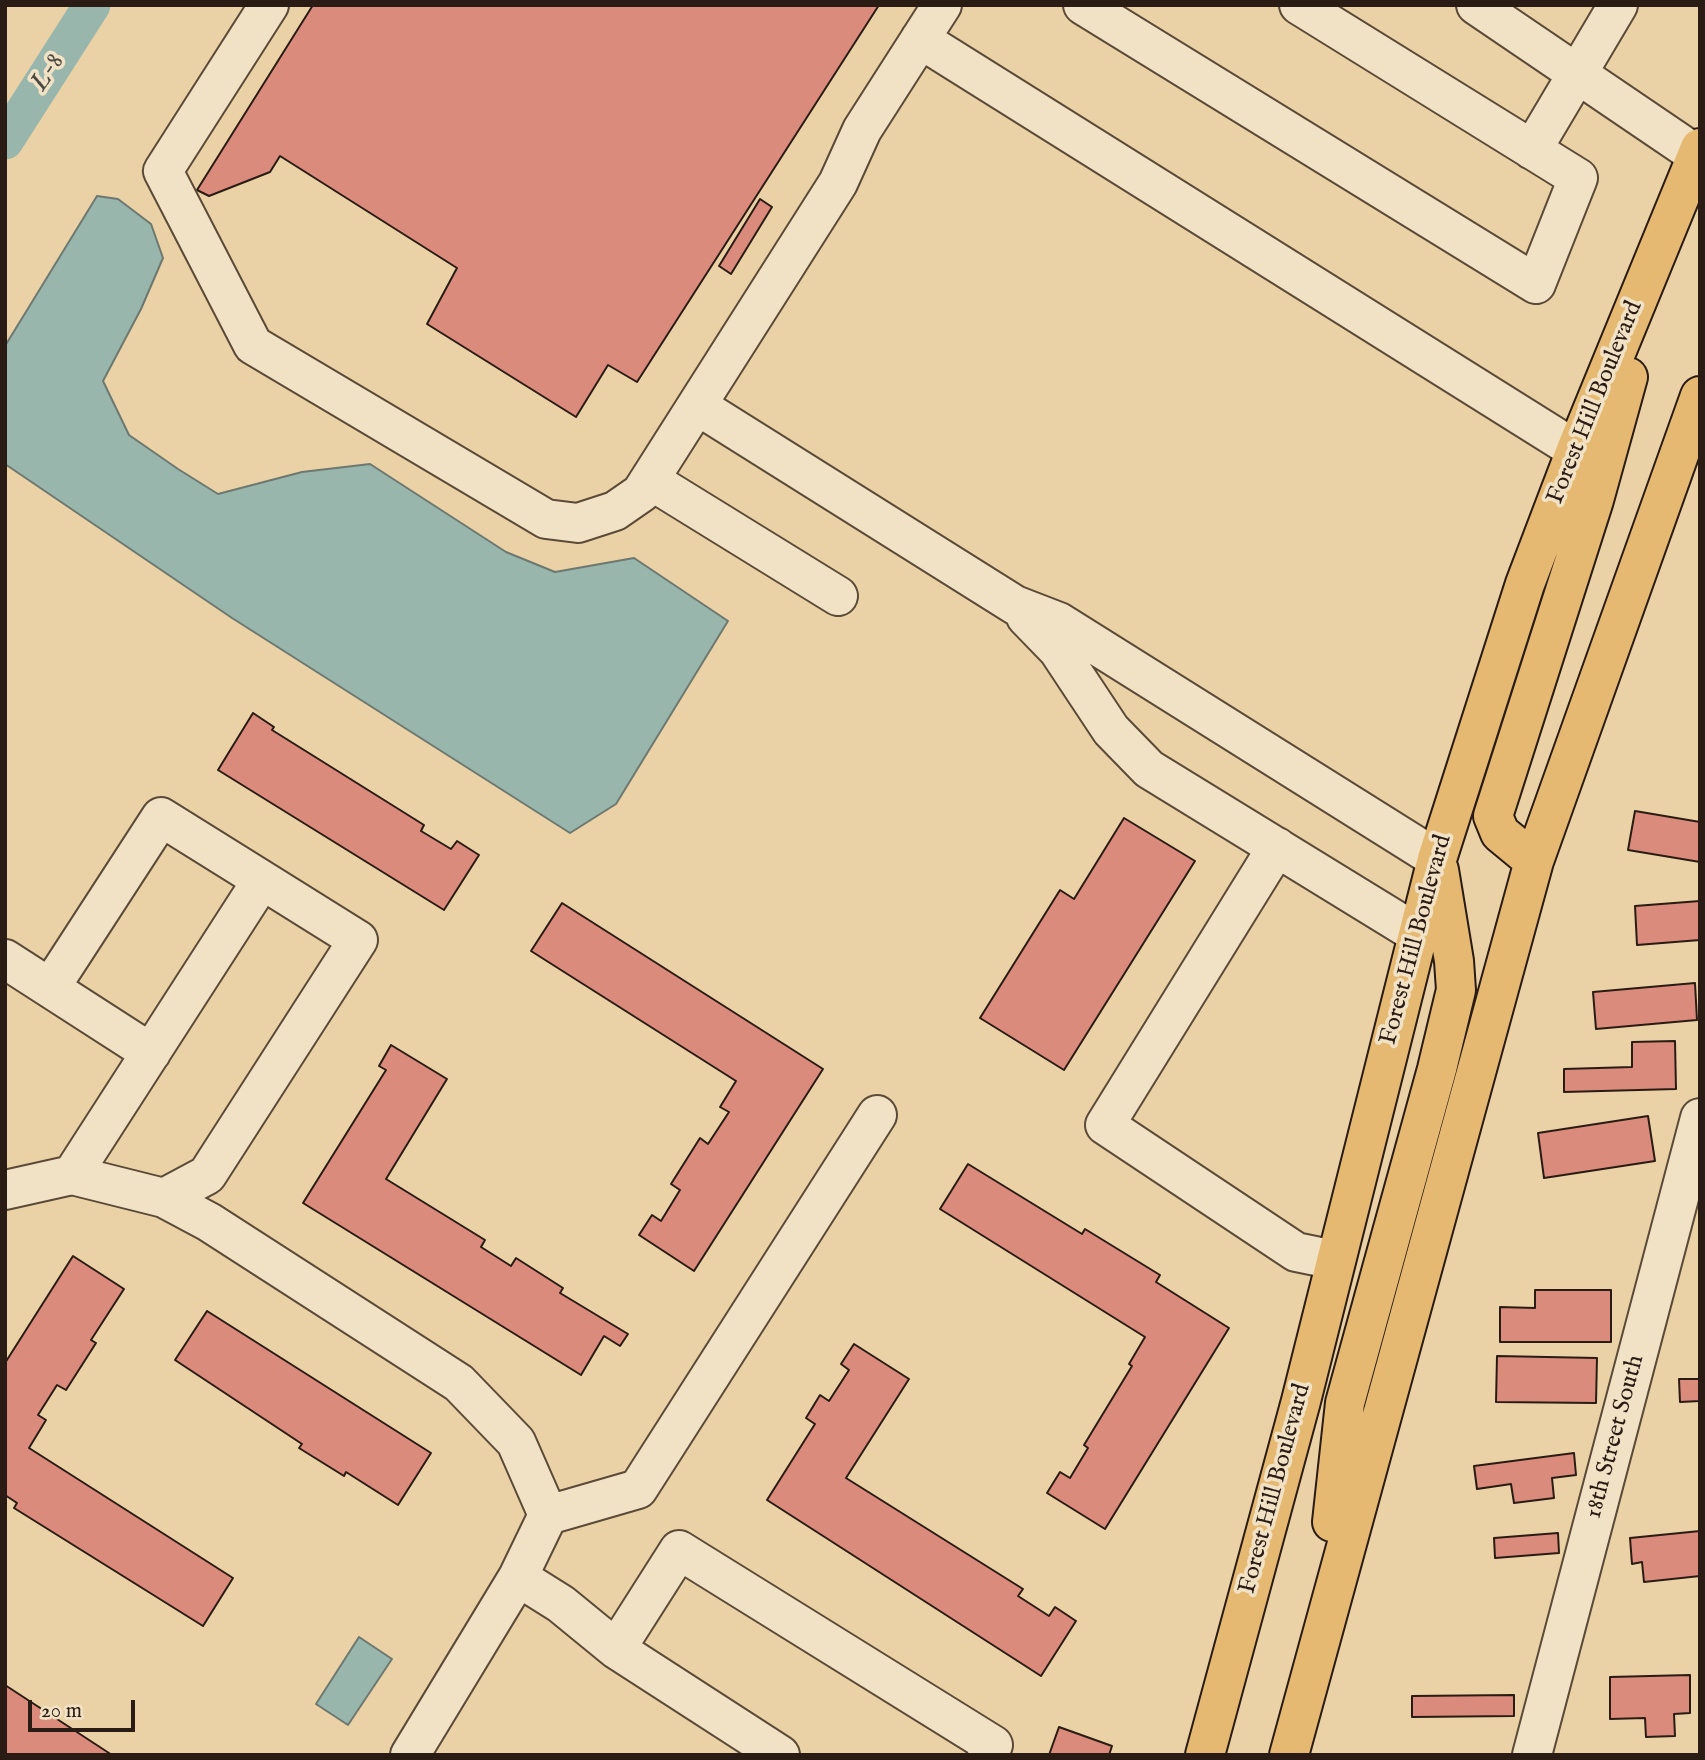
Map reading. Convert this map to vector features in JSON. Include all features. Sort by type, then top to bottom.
[{"type":"main road","name":"Forest Hill Boulevard","points":[[1205,1755],[1437,859],[1525,584],[1576,450],[1698,151]]},
{"type":"main road","points":[[1534,861],[1500,833],[1493,816],[1594,500],[1633,358],[1658,249]]},
{"type":"main road","points":[[1289,1755],[1534,861],[1700,397]]},
{"type":"main road","points":[[1344,1553],[1332,1524],[1345,1403],[1434,1082],[1456,990],[1454,961],[1437,859]]},
{"type":"street","points":[[269,5],[163,171],[253,345],[546,519],[578,523],[615,511],[641,493],[838,183],[862,130],[942,5]]},
{"type":"street","points":[[1083,5],[1536,284],[1578,178],[1299,5]]},
{"type":"street","points":[[1476,5],[1698,151]]},
{"type":"street","points":[[1532,150],[1618,5]]},
{"type":"street","points":[[920,39],[1576,450]]},
{"type":"street","points":[[698,406],[1015,606],[1059,622],[1437,859]]},
{"type":"street","points":[[650,480],[838,596]]},
{"type":"street","points":[[1015,606],[1058,650],[1111,730],[1149,769],[1416,933]]},
{"type":"street","points":[[50,988],[161,817],[358,940],[207,1175],[164,1198]]},
{"type":"street","points":[[1277,847],[1105,1125],[1296,1252],[1335,1260]]},
{"type":"street","points":[[72,1175],[262,880]]},
{"type":"street","points":[[5,959],[150,1053]]},
{"type":"street","points":[[410,1755],[518,1577],[548,1515],[638,1489],[877,1115]]},
{"type":"street","name":"18th Street South","points":[[1532,1755],[1689,1206],[1700,1118]]},
{"type":"street","points":[[5,1190],[72,1175],[164,1198],[209,1222],[459,1383],[516,1442],[548,1515]]},
{"type":"street","points":[[616,1649],[679,1550],[993,1745],[987,1755]]},
{"type":"street","points":[[518,1577],[561,1604],[616,1649],[779,1755]]},
{"type":"water","points":[[97,196],[118,199],[151,224],[163,258],[141,309],[103,381],[129,435],[178,469],[218,494],[302,472],[370,464],[506,552],[555,572],[634,558],[728,621],[616,804],[570,833],[232,618],[5,464],[5,346]]},
{"type":"water","points":[[359,1637],[392,1659],[348,1725],[316,1704]]},
{"type":"building","points":[[313,5],[879,5],[637,382],[608,365],[576,417],[427,324],[457,268],[280,156],[270,172],[209,196],[197,190]]},
{"type":"building","points":[[760,199],[772,207],[731,274],[719,266]]},
{"type":"building","points":[[253,713],[274,727],[272,730],[424,825],[421,831],[451,849],[457,841],[479,855],[444,910],[218,770]]},
{"type":"building","points":[[1635,811],[1700,822],[1700,862],[1628,850]]},
{"type":"building","points":[[1124,818],[1195,861],[1064,1070],[980,1018],[1060,890],[1074,899]]},
{"type":"building","points":[[1700,901],[1700,940],[1637,945],[1635,906]]},
{"type":"building","points":[[562,903],[823,1069],[694,1271],[639,1235],[652,1215],[661,1221],[680,1190],[671,1184],[700,1138],[708,1144],[729,1112],[720,1107],[736,1081],[531,951]]},
{"type":"building","points":[[1695,983],[1697,1020],[1596,1029],[1593,992]]},
{"type":"building","points":[[1675,1041],[1676,1089],[1564,1092],[1564,1069],[1632,1067],[1632,1042]]},
{"type":"building","points":[[391,1045],[447,1079],[386,1179],[485,1240],[481,1247],[511,1266],[516,1258],[563,1288],[560,1293],[628,1334],[620,1346],[604,1336],[581,1375],[303,1203],[386,1070],[379,1066]]},
{"type":"building","points":[[1648,1116],[1655,1161],[1544,1178],[1538,1133]]},
{"type":"building","points":[[968,1164],[1082,1234],[1085,1229],[1160,1275],[1156,1282],[1229,1328],[1105,1529],[1047,1493],[1060,1472],[1070,1478],[1088,1448],[1084,1445],[1132,1366],[1129,1364],[1145,1337],[940,1209]]},
{"type":"building","points":[[73,1256],[124,1289],[91,1340],[96,1343],[66,1390],[57,1385],[38,1415],[46,1420],[29,1448],[233,1578],[203,1626],[14,1508],[17,1503],[5,1495],[5,1363]]},
{"type":"building","points":[[1535,1290],[1611,1290],[1611,1342],[1500,1342],[1500,1307],[1535,1308]]},
{"type":"building","points":[[207,1311],[431,1453],[398,1505],[346,1472],[344,1476],[299,1448],[302,1444],[175,1360]]},
{"type":"building","points":[[854,1344],[909,1379],[846,1478],[1023,1589],[1018,1596],[1049,1616],[1055,1607],[1076,1621],[1041,1676],[767,1500],[815,1424],[806,1418],[820,1395],[829,1401],[849,1370],[841,1364]]},
{"type":"building","points":[[1497,1356],[1597,1358],[1596,1403],[1496,1402]]},
{"type":"building","points":[[1679,1379],[1700,1379],[1700,1401],[1680,1402]]},
{"type":"building","points":[[1574,1453],[1576,1475],[1552,1478],[1554,1498],[1514,1503],[1511,1484],[1477,1489],[1474,1466]]},
{"type":"building","points":[[1700,1531],[1700,1576],[1644,1582],[1642,1562],[1632,1564],[1630,1538]]},
{"type":"building","points":[[1558,1533],[1559,1553],[1495,1558],[1494,1538]]},
{"type":"building","points":[[1690,1675],[1690,1713],[1674,1714],[1675,1736],[1646,1737],[1645,1718],[1610,1719],[1610,1677]]},
{"type":"building","points":[[5,1685],[112,1755],[5,1755]]},
{"type":"building","points":[[1514,1695],[1514,1716],[1412,1717],[1412,1696]]},
{"type":"building","points":[[1059,1727],[1112,1746],[1109,1755],[1049,1755]]},
{"type":"waterway","name":"L-8","points":[[5,141],[92,5]]}]
